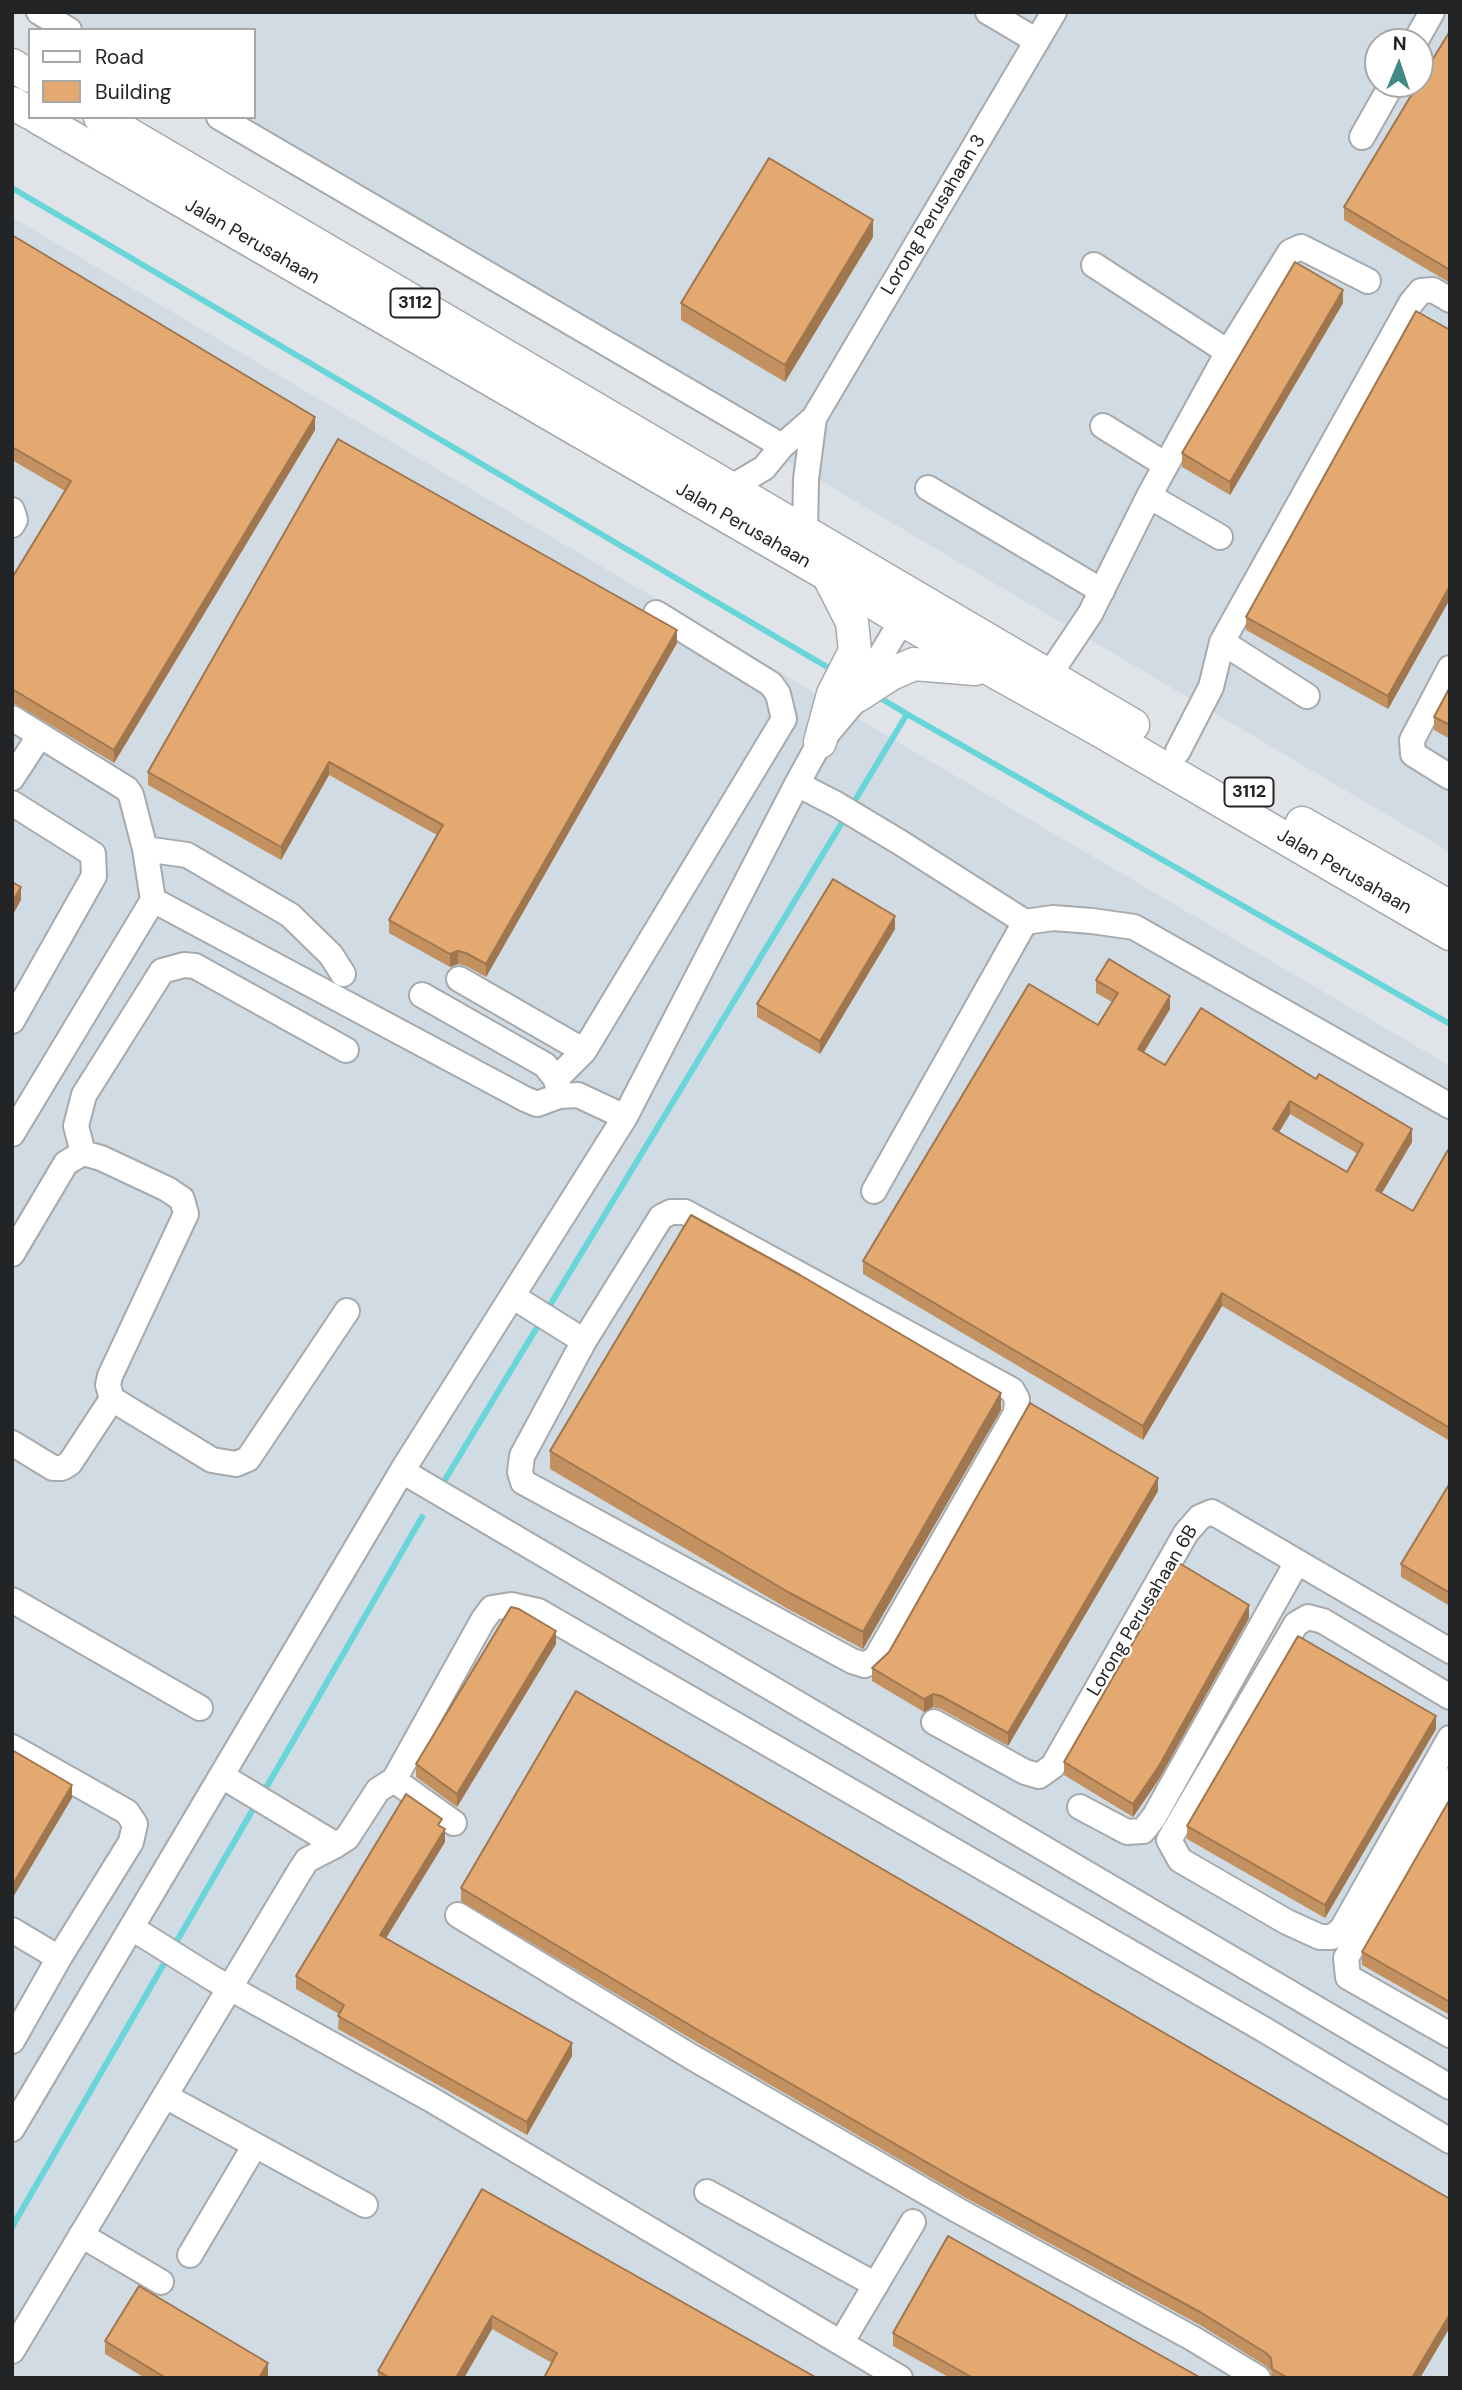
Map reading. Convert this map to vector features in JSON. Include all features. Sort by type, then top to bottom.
[{"type":"main road","points":[[12,65],[28,75]]},
{"type":"main road","points":[[12,103],[28,112]]},
{"type":"main road","name":"Jalan Perusahaan","points":[[40,119],[828,575],[1049,675],[1450,907]]},
{"type":"main road","name":"Jalan Perusahaan","points":[[103,119],[805,534],[990,671],[1099,730],[1450,934]]},
{"type":"main road","points":[[828,575],[874,663]]},
{"type":"main road","points":[[874,663],[942,665],[990,671]]},
{"type":"main road","points":[[820,743],[847,698],[874,663]]},
{"type":"main road","points":[[847,698],[874,663]]},
{"type":"street","points":[[38,12],[66,28]]},
{"type":"street","points":[[988,12],[1037,41]]},
{"type":"street","name":"Lorong Perusahaan 3","points":[[730,488],[764,468],[782,446],[814,418],[1054,12]]},
{"type":"street","points":[[1423,28],[1432,12]]},
{"type":"street","points":[[1362,137],[1384,98]]},
{"type":"street","points":[[222,119],[782,446]]},
{"type":"street","points":[[1049,675],[1090,614],[1149,496],[1228,352],[1290,251],[1301,247],[1368,281]]},
{"type":"street","points":[[1094,265],[1228,352]]},
{"type":"street","points":[[1178,751],[1211,687],[1222,642],[1410,303],[1421,291],[1433,290],[1450,300]]},
{"type":"street","name":"Lorong Perusahaan 3","points":[[805,534],[806,480],[814,418]]},
{"type":"street","points":[[1103,426],[1166,465]]},
{"type":"street","points":[[928,488],[1102,591]]},
{"type":"street","points":[[1149,496],[1220,537]]},
{"type":"street","points":[[12,510],[15,520],[12,525]]},
{"type":"street","points":[[874,663],[908,609]]},
{"type":"street","points":[[153,900],[537,1104],[558,1087],[584,1051],[784,719],[778,694],[771,684],[656,613]]},
{"type":"street","points":[[1222,642],[1307,696]]},
{"type":"street","points":[[1450,668],[1412,740],[1413,754],[1450,777]]},
{"type":"street","points":[[12,718],[127,789],[131,795],[145,849],[153,900],[12,1134]]},
{"type":"street","points":[[12,778],[40,735]]},
{"type":"street","points":[[12,2129],[402,1471],[520,1301],[625,1117],[820,743]]},
{"type":"street","points":[[797,785],[836,804],[901,843],[1025,922],[1053,918],[1134,927],[1450,1106]]},
{"type":"street","points":[[12,803],[93,854],[94,876],[12,1021]]},
{"type":"street","points":[[145,849],[187,855],[290,915],[331,955],[343,974]]},
{"type":"street","points":[[874,1191],[1025,922]]},
{"type":"street","points":[[83,1153],[76,1126],[84,1095],[162,971],[184,965],[195,966],[346,1050]]},
{"type":"street","points":[[459,979],[584,1051]]},
{"type":"street","points":[[422,995],[545,1065],[558,1087],[625,1117]]},
{"type":"street","points":[[12,1254],[66,1163],[83,1153],[101,1158],[167,1189],[182,1199],[186,1214],[110,1376],[108,1385],[111,1399],[70,1463],[62,1468],[53,1468],[12,1443]]},
{"type":"street","points":[[671,1212],[685,1212],[1012,1390],[1017,1399],[1016,1413],[876,1658],[865,1665],[852,1661],[523,1482],[520,1472],[522,1457],[575,1335],[661,1217],[671,1212]]},
{"type":"street","points":[[520,1301],[575,1335]]},
{"type":"street","points":[[111,1399],[212,1460],[236,1464],[248,1459],[347,1311]]},
{"type":"street","points":[[402,1471],[1450,2087]]},
{"type":"street","name":"Lorong Perusahaan 6B","points":[[934,1721],[1025,1772],[1040,1776],[1053,1766],[1186,1533],[1200,1517],[1213,1511],[1450,1651]]},
{"type":"street","points":[[1080,1807],[1127,1832],[1143,1831],[1297,1562]]},
{"type":"street","points":[[12,1601],[200,1708]]},
{"type":"street","points":[[12,2351],[165,2096],[221,1983],[307,1860],[347,1838],[378,1790],[394,1780],[492,1608],[512,1605],[538,1611],[1263,2029],[1450,2141]]},
{"type":"street","points":[[1450,1697],[1323,1621],[1308,1617],[1296,1624],[1169,1840],[1180,1860],[1287,1922],[1320,1937],[1332,1937],[1342,1930],[1450,1738]]},
{"type":"street","points":[[12,1747],[127,1812],[135,1824],[131,1842],[59,1958],[12,2041]]},
{"type":"street","points":[[222,1776],[336,1845]]},
{"type":"street","points":[[394,1780],[454,1823]]},
{"type":"street","points":[[1450,1780],[1346,1958],[1348,1977],[1450,2035]]},
{"type":"street","points":[[458,1915],[690,2056],[889,2171],[1192,2338],[1258,2378]]},
{"type":"street","points":[[132,1928],[221,1983],[444,2108],[900,2378]]},
{"type":"street","points":[[12,1930],[59,1958]]},
{"type":"street","points":[[165,2096],[365,2205]]},
{"type":"street","points":[[190,2255],[255,2145]]},
{"type":"street","points":[[707,2192],[876,2285]]},
{"type":"street","points":[[841,2343],[913,2222]]},
{"type":"street","points":[[81,2235],[160,2281]]},
{"type":"shaded area","points":[[26,12],[1450,12],[1450,852],[207,119],[256,119],[256,28],[52,28]]},
{"type":"shaded area","points":[[12,217],[1450,1066],[1450,2378],[12,2378]]},
{"type":"building","points":[[1450,31],[1450,270],[1344,207],[1410,98],[1434,98],[1434,57]]},
{"type":"building","points":[[769,158],[873,220],[785,365],[681,303]]},
{"type":"building","points":[[12,235],[315,417],[114,750],[12,689],[12,578],[71,481],[12,447]]},
{"type":"building","points":[[1295,262],[1343,290],[1230,482],[1182,453]]},
{"type":"building","points":[[1416,311],[1450,330],[1450,586],[1388,696],[1246,617]]},
{"type":"building","points":[[338,439],[677,630],[486,964],[466,953],[458,951],[450,954],[389,920],[443,825],[329,762],[281,847],[148,772]]},
{"type":"building","points":[[1450,687],[1450,725],[1434,717]]},
{"type":"building","points":[[833,879],[895,916],[820,1041],[757,1004]]},
{"type":"building","points":[[12,882],[21,887],[12,903]]},
{"type":"building","points":[[1109,959],[1170,996],[1138,1049],[1165,1065],[1201,1008],[1316,1079],[1319,1074],[1412,1129],[1376,1190],[1413,1211],[1448,1150],[1450,1151],[1450,1428],[1222,1293],[1143,1426],[863,1261],[1029,984],[1098,1025],[1118,993],[1096,980]],"holes":[[[1290,1101],[1363,1144],[1347,1172],[1273,1129]]]},
{"type":"building","points":[[691,1215],[800,1275],[1001,1393],[863,1632],[788,1592],[550,1451]]},
{"type":"building","points":[[1030,1403],[1158,1478],[1008,1733],[941,1696],[933,1694],[924,1699],[872,1668],[889,1652]]},
{"type":"building","points":[[1450,1483],[1450,1593],[1401,1564]]},
{"type":"building","points":[[1179,1563],[1249,1605],[1159,1766],[1133,1804],[1064,1762]]},
{"type":"building","points":[[511,1607],[556,1631],[457,1794],[416,1764]]},
{"type":"building","points":[[1298,1636],[1436,1716],[1325,1905],[1187,1826]]},
{"type":"building","points":[[576,1691],[1450,2199],[1450,2314],[1412,2378],[1288,2378],[1272,2369],[1271,2358],[1266,2353],[1200,2312],[966,2185],[698,2030],[461,1888]]},
{"type":"building","points":[[12,1750],[72,1785],[12,1886]]},
{"type":"building","points":[[406,1794],[442,1819],[438,1825],[445,1829],[380,1935],[572,2043],[527,2122],[338,2016],[344,2005],[296,1976]]},
{"type":"building","points":[[1450,1799],[1450,2002],[1362,1952]]},
{"type":"building","points":[[482,2189],[817,2378],[544,2378],[557,2353],[492,2316],[456,2378],[390,2378],[378,2371]]},
{"type":"building","points":[[948,2236],[1201,2378],[973,2378],[893,2333]]},
{"type":"building","points":[[139,2286],[268,2363],[259,2378],[166,2378],[105,2341]]},
{"type":"waterway","points":[[12,188],[834,671]]},
{"type":"waterway","points":[[877,696],[907,714]]},
{"type":"waterway","points":[[851,807],[907,714],[1450,1024]]},
{"type":"waterway","points":[[547,1310],[846,816]]},
{"type":"waterway","points":[[443,1483],[542,1319]]},
{"type":"waterway","points":[[262,1795],[422,1517]]},
{"type":"waterway","points":[[174,1946],[256,1804]]},
{"type":"waterway","points":[[12,2227],[169,1955]]}]
